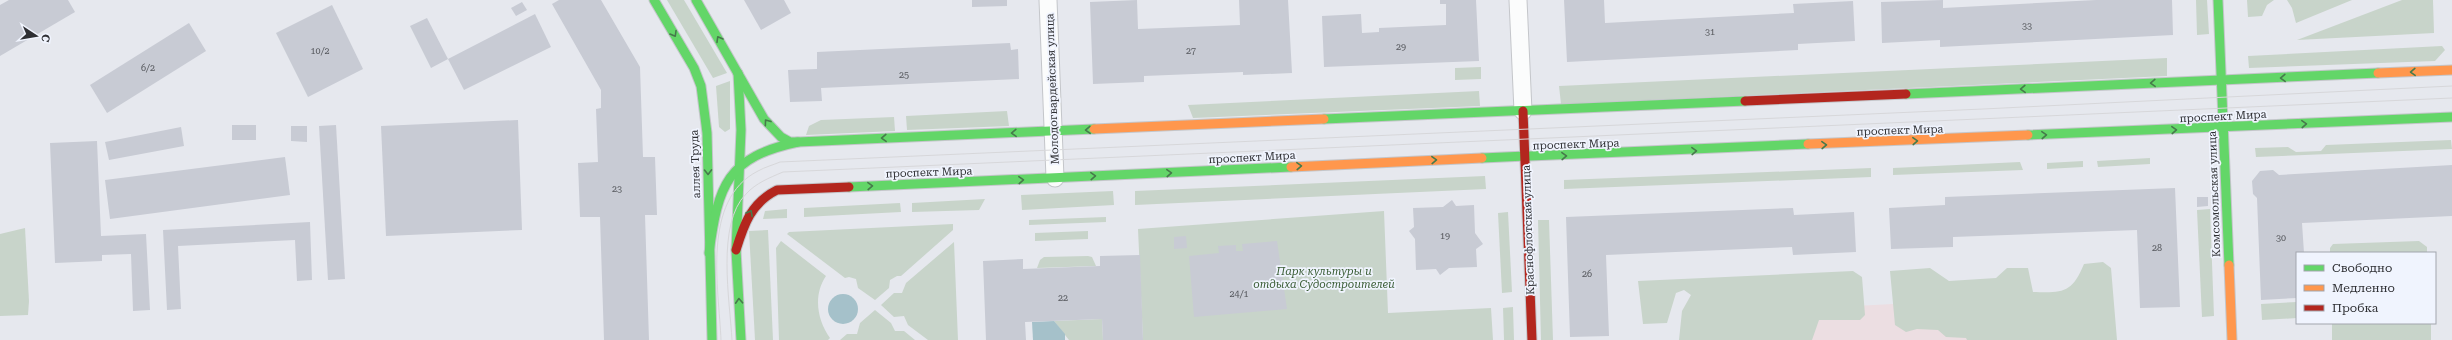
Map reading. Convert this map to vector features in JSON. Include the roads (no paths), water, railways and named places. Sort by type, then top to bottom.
[{"type":"main road","name":"аллея Труда","points":[[654,0],[694,68],[700,86],[707,133],[712,340]]},
{"type":"main road","points":[[696,0],[772,129],[781,137],[790,142],[2452,70]]},
{"type":"main road","name":"Комсомольская улица","points":[[2218,0],[2232,340]]},
{"type":"main road","points":[[738,73],[741,130],[736,250],[741,340]]},
{"type":"main road","name":"Краснофлотская улица","points":[[1523,111],[1532,340]]},
{"type":"main road","name":"проспект Мира","points":[[736,250],[745,222],[755,203],[778,190],[2452,117]]},
{"type":"main road","points":[[709,253],[714,210],[719,195],[726,182],[740,165],[761,150],[773,145],[798,142]]},
{"type":"street","name":"Молодогвардейская улица","points":[[1048,0],[1055,178]]},
{"type":"street","name":"Краснофлотская улица","points":[[1518,0],[1523,111]]},
{"type":"water","points":[[843,294],[854,298],[858,309],[854,320],[843,324],[832,320],[828,309],[832,298]]},
{"type":"water","points":[[1054,321],[1065,334],[1065,340],[1033,340],[1032,322]]},
{"type":"tram line","points":[[721,340],[717,247],[721,224],[728,202],[740,184],[758,171],[780,162],[1983,109],[2452,86]]},
{"type":"tram line","points":[[732,340],[727,264],[731,224],[737,207],[746,194],[758,184],[783,172],[2452,98]]},
{"type":"park label","name":"Парк культуры и отдыха Судостроителей","points":[[1324,277]]}]
